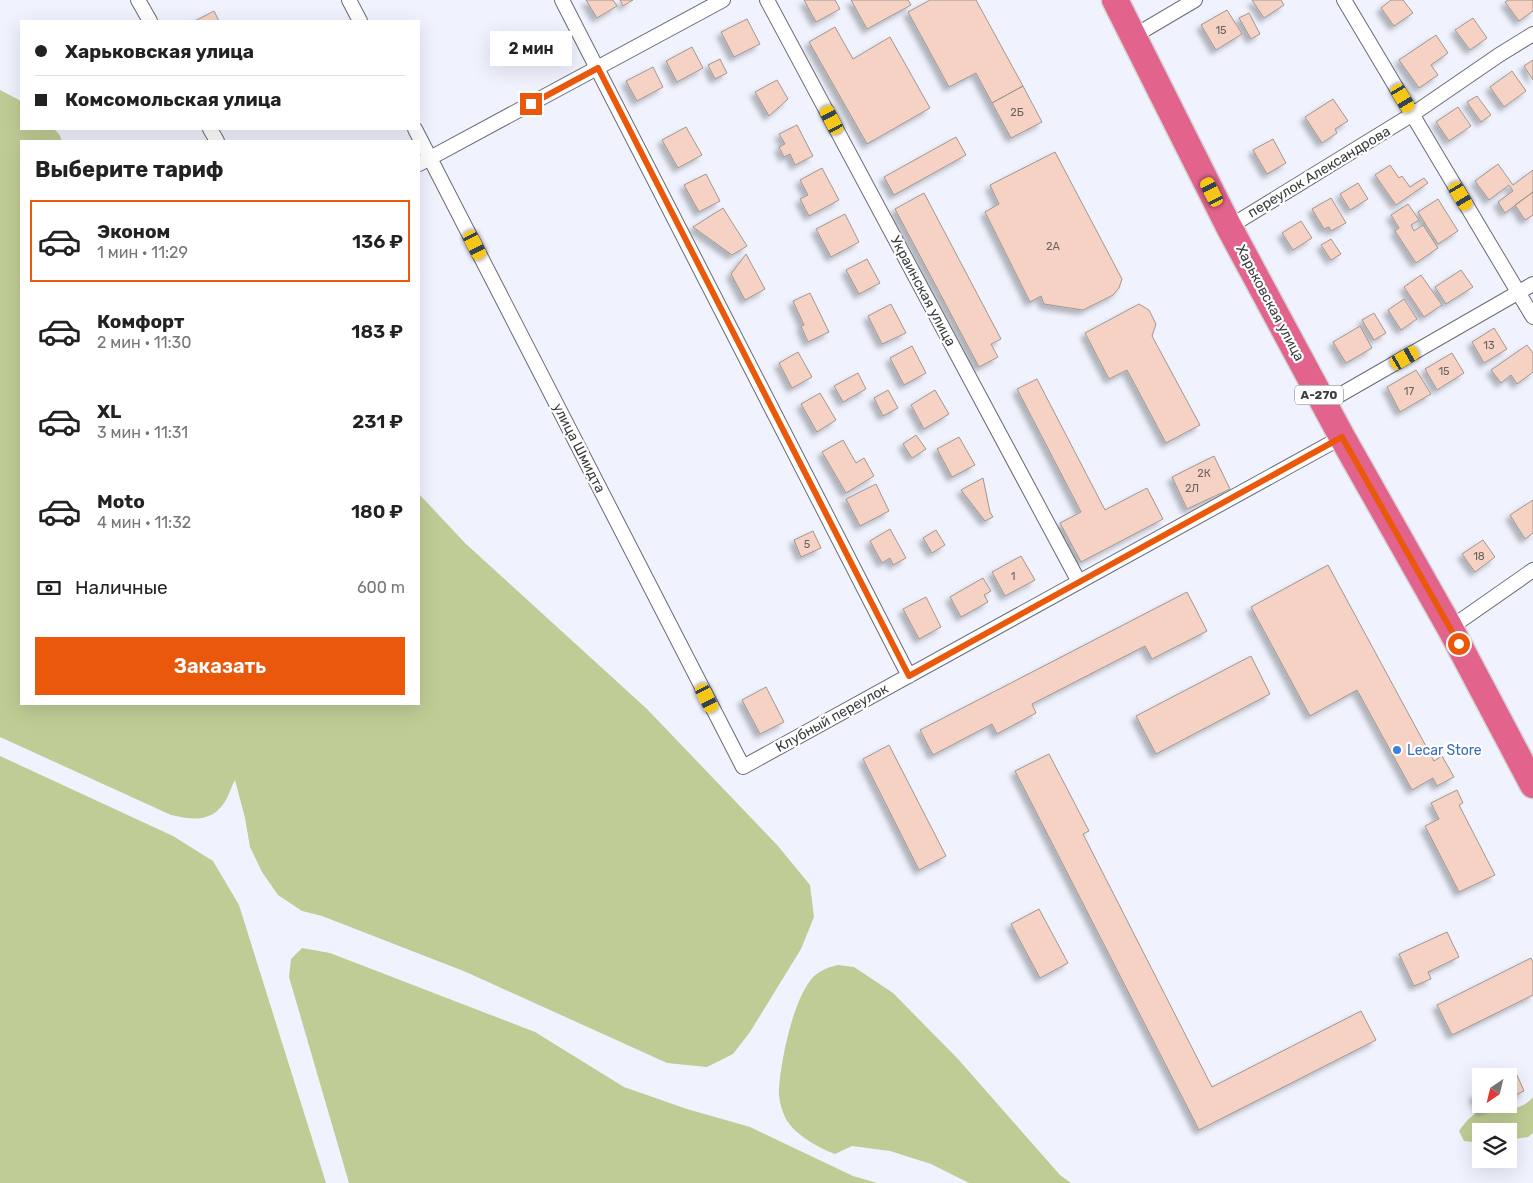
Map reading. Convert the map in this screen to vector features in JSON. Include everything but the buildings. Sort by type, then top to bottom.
[{"type":"highway","name":"Харьковская улица","points":[[1115,0],[1229,227],[1342,437],[1450,628],[1533,785]]},
{"type":"street","points":[[138,0],[149,20]]},
{"type":"street","points":[[349,0],[359,20]]},
{"type":"street","points":[[562,0],[909,676]]},
{"type":"street","points":[[425,161],[723,0]]},
{"type":"street","name":"Украинская улица","points":[[768,0],[1079,582]]},
{"type":"street","points":[[1134,36],[1195,0]]},
{"type":"street","points":[[1344,0],[1533,317]]},
{"type":"street","name":"переулок Александрова","points":[[1229,227],[1413,114],[1499,54],[1533,34]]},
{"type":"street","name":"улица Шмидта","points":[[420,143],[425,161],[743,767]]},
{"type":"street","points":[[1324,404],[1533,284]]},
{"type":"street","name":"Клубный переулок","points":[[743,767],[1342,437]]},
{"type":"street","points":[[1450,628],[1533,570]]},
{"type":"green space","points":[[0,90],[20,100],[20,130],[55,130],[62,140],[20,140],[20,705],[420,705],[420,495],[466,544],[647,709],[778,846],[810,885],[814,917],[801,949],[750,1032],[733,1054],[707,1067],[667,1063],[466,972],[322,916],[302,911],[278,895],[262,872],[250,847],[235,780],[222,806],[210,816],[203,818],[179,817],[0,737]]},
{"type":"green space","points":[[0,756],[173,836],[213,861],[239,905],[326,1183],[0,1183]]},
{"type":"green space","points":[[302,948],[330,953],[535,1032],[624,1087],[687,1109],[750,1127],[853,1176],[877,1183],[349,1183],[289,977],[291,959]]},
{"type":"green space","points":[[838,965],[854,967],[893,993],[958,1059],[1060,1175],[1071,1183],[969,1183],[931,1164],[890,1151],[852,1146],[835,1154],[801,1136],[790,1125],[781,1104],[779,1092],[780,1077],[785,1046],[794,1014],[807,986],[819,972]]},
{"type":"green space","points":[[1533,1097],[1533,1133],[1528,1137],[1517,1139],[1517,1123],[1472,1123],[1472,1142],[1464,1141],[1459,1131],[1467,1120],[1476,1113],[1517,1113],[1518,1107],[1527,1103]]},
{"type":"place","name":"Lecar Store","points":[[1397,750]]},
{"type":"route","points":[[531,104],[598,68],[909,676],[1342,437],[1459,644]]}]
